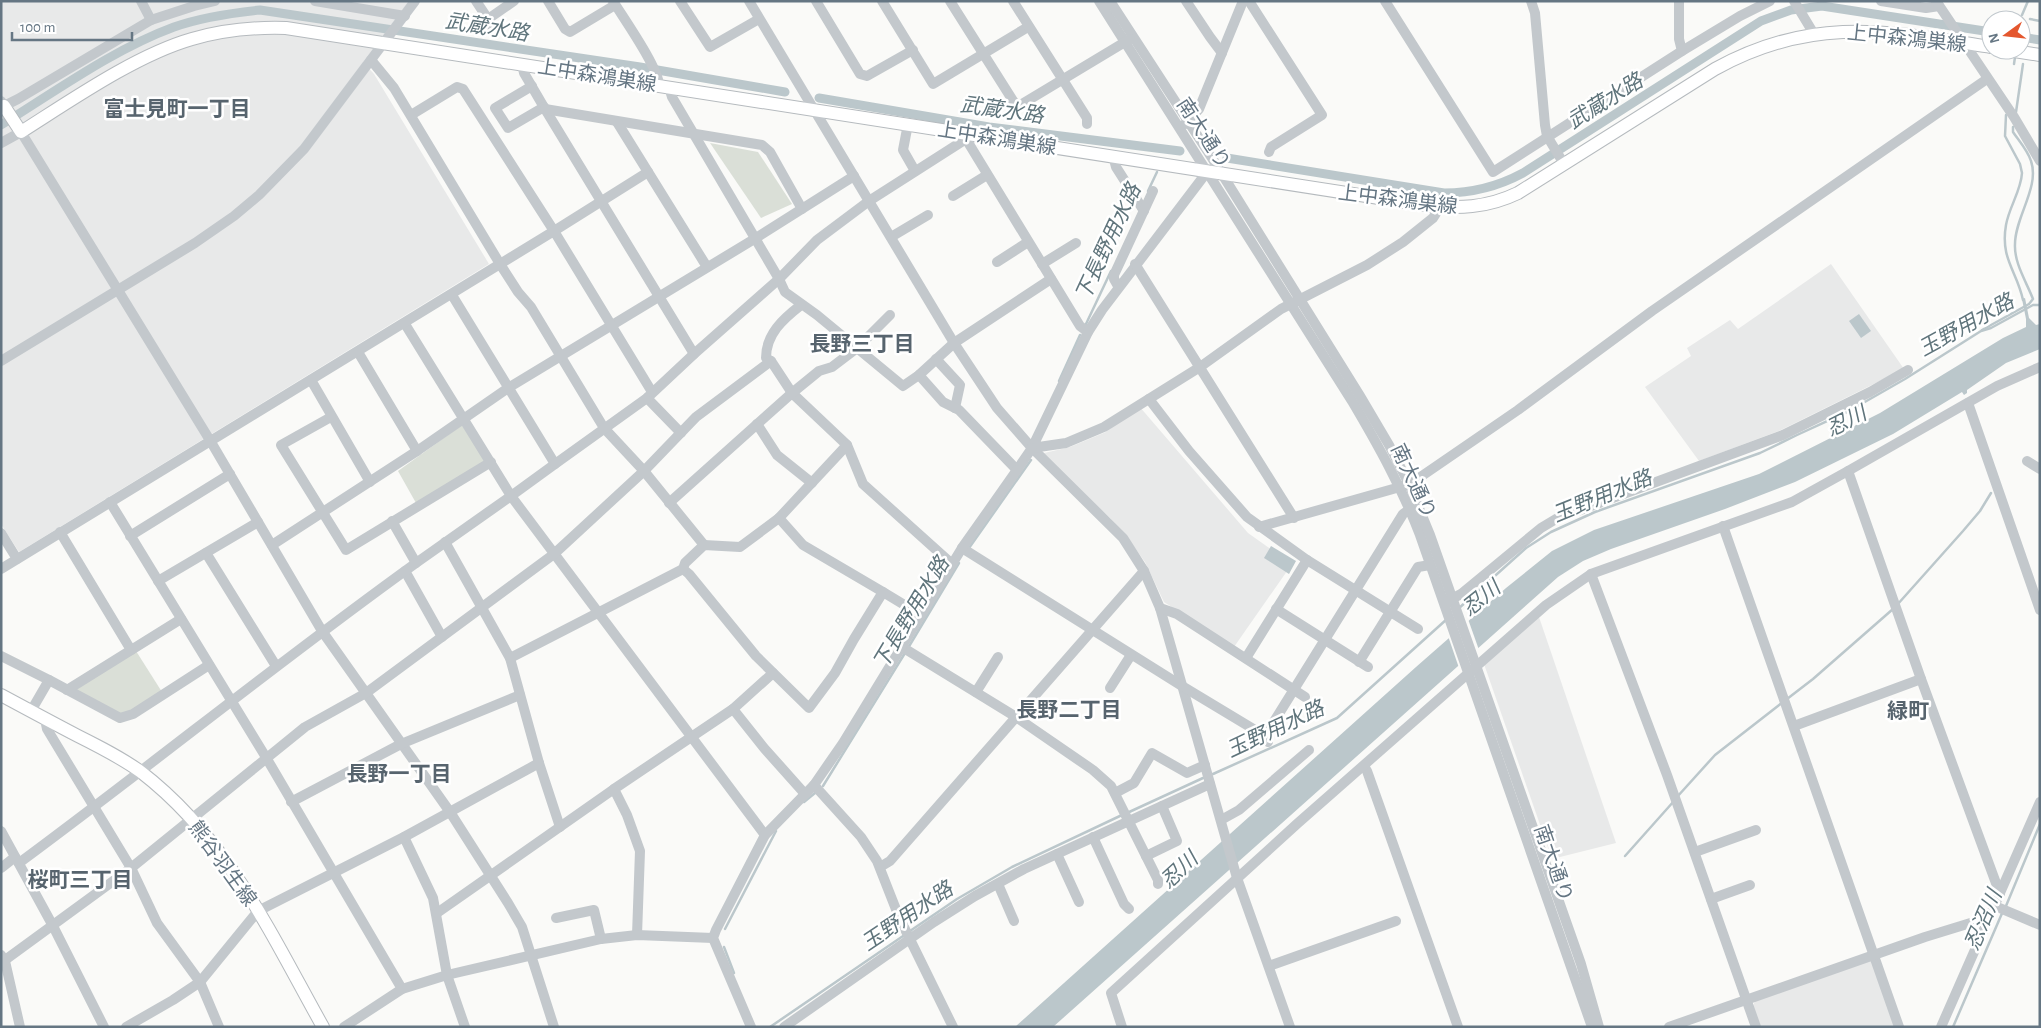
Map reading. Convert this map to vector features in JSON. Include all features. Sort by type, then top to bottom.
[{"type":"main road","name":"上中森鴻巣線","points":[[19,129],[147,57],[180,43],[205,35],[242,29],[286,28],[387,39],[522,64],[662,83],[908,124],[966,136],[1112,156],[1440,207],[1469,207],[1500,201],[1525,189],[1562,161],[1729,61],[1778,43],[1814,34],[1872,31],[1960,39],[1981,44]]},
{"type":"main road","points":[[4,107],[19,129]]},
{"type":"main road","name":"熊谷羽生線","points":[[1,695],[113,754],[140,772],[193,818],[228,862],[324,1027]]},
{"type":"street","points":[[141,1],[151,20]]},
{"type":"street","points":[[4,107],[151,20],[215,1]]},
{"type":"street","points":[[315,1],[402,19]]},
{"type":"street","points":[[1,361],[195,243],[234,216],[259,195],[304,149],[415,1]]},
{"type":"street","points":[[476,1],[492,25],[493,31]]},
{"type":"street","points":[[488,18],[514,1]]},
{"type":"street","points":[[548,1],[565,29],[570,32],[614,3],[694,132],[756,238],[779,279],[784,292],[817,315],[902,386],[919,375],[954,343],[1051,279]]},
{"type":"street","points":[[680,1],[710,47],[759,19]]},
{"type":"street","points":[[749,1],[954,343],[997,408],[1032,448],[1123,538],[1144,570],[1160,608],[1237,875],[1290,1027]]},
{"type":"street","points":[[816,1],[860,74],[867,76],[913,50]]},
{"type":"street","points":[[882,1],[933,84],[1028,27]]},
{"type":"street","points":[[950,1],[1017,110],[1129,40]]},
{"type":"street","points":[[1013,1],[1087,118],[1086,124]]},
{"type":"street","name":"南大通り","points":[[1099,1],[1188,121],[1221,173],[1295,302]]},
{"type":"street","name":"南大通り","points":[[1110,1],[1129,40],[1207,172],[1365,404],[1389,445],[1430,564],[1450,602]]},
{"type":"street","points":[[1186,1],[1222,53]]},
{"type":"street","points":[[1180,129],[1199,108],[1243,1]]},
{"type":"street","points":[[1249,1],[1322,115],[1271,147],[1270,152]]},
{"type":"street","points":[[1385,1],[1493,172],[1549,140],[1682,51],[1740,16],[1770,1]]},
{"type":"street","points":[[1531,1],[1535,13],[1545,125],[1549,140],[1562,161]]},
{"type":"street","points":[[1679,1],[1679,39],[1682,51]]},
{"type":"street","points":[[1794,1],[1814,34]]},
{"type":"street","points":[[1881,1],[1926,8],[1937,3],[2014,117],[2040,161]]},
{"type":"street","points":[[371,60],[389,79],[500,264],[518,292],[531,307],[604,428],[644,471],[704,545]]},
{"type":"street","points":[[522,64],[524,73],[544,108],[694,354]]},
{"type":"street","points":[[1260,527],[1404,486],[1518,410],[1652,311],[1988,79]]},
{"type":"street","points":[[532,86],[495,108],[508,128],[544,108],[617,122],[694,132],[762,145],[770,152],[802,209]]},
{"type":"street","points":[[411,115],[457,87],[463,89],[554,231],[650,395],[681,433]]},
{"type":"street","points":[[617,122],[707,268]]},
{"type":"street","points":[[908,124],[903,150],[915,171]]},
{"type":"street","points":[[1,143],[19,129],[116,290],[211,442],[322,631],[450,812],[491,876],[522,927],[554,1027]]},
{"type":"street","points":[[1,868],[17,860],[95,807],[322,631],[650,395],[779,279],[817,240],[869,201],[966,136],[987,175],[1080,326],[1088,332]]},
{"type":"street","points":[[1112,156],[1116,167],[1142,208]]},
{"type":"street","points":[[1,569],[405,324],[648,172]]},
{"type":"street","points":[[751,1027],[713,938],[765,835],[814,785],[843,743],[905,649],[921,615],[952,564],[965,550],[1032,448],[1088,332],[1118,286],[1207,172]]},
{"type":"street","points":[[954,196],[987,175]]},
{"type":"street","points":[[272,545],[324,513],[508,388],[756,238],[854,176]]},
{"type":"street","points":[[1118,286],[1114,275],[1142,208],[1153,191]]},
{"type":"street","points":[[1032,448],[1066,443],[1104,427],[1200,367],[1281,309],[1367,265],[1433,218],[1440,207]]},
{"type":"street","points":[[891,237],[928,215]]},
{"type":"street","points":[[997,262],[1028,242]]},
{"type":"street","points":[[1042,264],[1076,243]]},
{"type":"street","points":[[1135,264],[1294,518]]},
{"type":"street","points":[[452,295],[555,464]]},
{"type":"street","points":[[801,305],[787,316],[772,333],[766,348],[766,358],[771,362],[792,393],[847,445],[863,484],[952,564]]},
{"type":"street","points":[[669,503],[792,393],[819,371],[832,368],[857,348],[890,315]]},
{"type":"street","points":[[405,324],[511,496],[765,835]]},
{"type":"street","points":[[358,352],[417,451]]},
{"type":"street","points":[[936,359],[960,385],[955,408]]},
{"type":"street","points":[[20,1027],[3,960],[132,868],[305,727],[366,693],[554,554],[644,471],[696,417],[771,362]]},
{"type":"street","points":[[1122,1027],[1111,993],[1237,875],[1364,766],[1471,666],[1546,605],[1591,574],[1792,502],[1997,386],[2040,367]]},
{"type":"street","points":[[1450,602],[1541,528],[1556,519],[1783,435],[1870,392],[1908,370]]},
{"type":"street","points":[[919,375],[943,402],[955,408],[1018,470]]},
{"type":"street","points":[[310,380],[370,482]]},
{"type":"street","points":[[1149,399],[1189,451],[1246,517],[1307,560],[1418,629]]},
{"type":"street","points":[[1968,403],[2040,610]]},
{"type":"street","points":[[331,417],[281,445],[346,550],[491,462]]},
{"type":"street","points":[[757,424],[777,455],[812,483]]},
{"type":"street","points":[[510,658],[683,569],[685,563],[704,545],[740,547],[779,518],[847,445]]},
{"type":"street","points":[[2027,462],[2040,469]]},
{"type":"street","points":[[1848,471],[1921,679],[2000,894]]},
{"type":"street","points":[[130,536],[230,474]]},
{"type":"street","name":"南大通り","points":[[1404,486],[1430,535],[1454,619],[1581,964],[1599,1027]]},
{"type":"street","points":[[110,502],[267,758],[402,989]]},
{"type":"street","points":[[965,550],[1267,739],[1324,640],[1403,514],[1410,509]]},
{"type":"street","points":[[779,518],[803,545],[921,615]]},
{"type":"street","points":[[392,521],[416,563]]},
{"type":"street","points":[[158,582],[258,522]]},
{"type":"street","points":[[1723,526],[1899,1027]]},
{"type":"street","points":[[60,532],[131,650]]},
{"type":"street","points":[[1,533],[17,559]]},
{"type":"street","points":[[445,542],[510,658],[539,763],[560,827]]},
{"type":"street","points":[[206,553],[276,666]]},
{"type":"street","points":[[1246,658],[1307,560]]},
{"type":"street","points":[[1276,609],[1364,664],[1390,612],[1418,567],[1421,568],[1430,564]]},
{"type":"street","points":[[683,569],[756,656],[810,708],[835,673],[883,592]]},
{"type":"street","points":[[880,867],[890,861],[1144,570]]},
{"type":"street","points":[[405,571],[442,637]]},
{"type":"street","points":[[1591,574],[1695,852],[1756,1027]]},
{"type":"street","points":[[1160,608],[1177,614],[1305,697]]},
{"type":"street","points":[[67,690],[181,619]]},
{"type":"street","points":[[905,649],[1016,717],[1093,770],[1111,786],[1158,880],[1158,884]]},
{"type":"street","points":[[1110,688],[1131,655]]},
{"type":"street","points":[[1,656],[120,718],[133,714],[209,665]]},
{"type":"street","points":[[976,692],[998,657]]},
{"type":"street","name":"南大通り","points":[[1471,666],[1592,1027]]},
{"type":"street","points":[[436,913],[733,710],[773,673]]},
{"type":"street","points":[[1794,726],[1921,679]]},
{"type":"street","points":[[31,711],[49,680]]},
{"type":"street","points":[[291,802],[401,744],[520,695]]},
{"type":"street","points":[[733,710],[805,794]]},
{"type":"street","points":[[45,719],[47,729],[132,868],[157,923],[200,982],[219,1027]]},
{"type":"street","points":[[1222,825],[1309,750]]},
{"type":"street","points":[[1115,793],[1134,783],[1152,753],[1185,772],[1205,765]]},
{"type":"street","points":[[126,1027],[200,982],[258,911],[404,837],[539,763]]},
{"type":"street","points":[[1364,766],[1458,1027]]},
{"type":"street","points":[[784,1027],[908,936],[962,904],[1093,837],[1127,816],[1162,806],[1210,784]]},
{"type":"street","points":[[814,785],[861,837],[880,867],[908,936],[953,1027]]},
{"type":"street","points":[[614,790],[628,815],[640,851],[637,935]]},
{"type":"street","points":[[1146,856],[1177,841],[1162,806]]},
{"type":"street","points":[[1941,1027],[2039,808]]},
{"type":"street","points":[[1695,852],[1756,830]]},
{"type":"street","points":[[1,831],[53,926],[104,1027]]},
{"type":"street","points":[[404,837],[432,898],[447,975],[465,1027]]},
{"type":"street","points":[[1093,837],[1124,904],[1129,910]]},
{"type":"street","points":[[1057,854],[1079,902]]},
{"type":"street","points":[[998,884],[1014,921]]},
{"type":"street","points":[[1711,899],[1750,885]]},
{"type":"street","points":[[1995,906],[2040,925]]},
{"type":"street","points":[[556,918],[594,910],[601,939]]},
{"type":"street","points":[[1669,1027],[1874,955],[1977,921],[1988,920]]},
{"type":"street","points":[[1269,966],[1396,921]]},
{"type":"street","points":[[344,1027],[402,989],[447,975],[601,939],[637,935],[713,938]]},
{"type":"shaded area","points":[[1,1],[409,1],[363,62],[374,74],[489,264],[19,552],[1,524]]},
{"type":"shaded area","points":[[710,143],[758,152],[792,204],[761,218]]},
{"type":"shaded area","points":[[1831,264],[1904,369],[1781,430],[1699,461],[1645,387],[1691,356],[1687,348],[1730,320],[1738,329]]},
{"type":"shaded area","points":[[2025,298],[2029,318],[2036,325],[2040,324],[2040,349],[2006,363],[1967,390],[1967,393],[1964,395],[1962,392],[1893,434],[1795,482],[1611,549],[1583,561],[1558,577],[1053,1027],[1015,1027],[1416,667],[1506,588],[1552,551],[1594,530],[1759,474],[1880,413],[2003,338],[2026,327],[2022,299]]},
{"type":"shaded area","points":[[1859,314],[1871,331],[1861,338],[1849,321]]},
{"type":"shaded area","points":[[1139,406],[1248,533],[1292,564],[1234,647],[1164,602],[1145,562],[1127,537],[1110,518],[1040,454],[1070,447],[1106,432]]},
{"type":"shaded area","points":[[462,425],[485,461],[416,503],[398,471]]},
{"type":"shaded area","points":[[1271,546],[1296,561],[1289,574],[1264,558]]},
{"type":"shaded area","points":[[1539,617],[1616,843],[1552,859],[1484,664]]},
{"type":"shaded area","points":[[136,651],[162,692],[131,711],[120,715],[74,691]]},
{"type":"shaded area","points":[[1871,960],[1898,1027],[1761,1027],[1753,1006],[1755,1001]]},
{"type":"pier","points":[[1468,619],[1479,650],[1459,668],[1448,636]]},
{"type":"waterway","points":[[2024,10],[2028,1]]},
{"type":"waterway","name":"武蔵水路","points":[[1227,158],[1444,193],[1465,192],[1504,182],[1523,173],[1761,21],[1791,10],[1822,6],[1981,30]]},
{"type":"waterway","name":"武蔵水路","points":[[1,125],[107,59],[152,36],[195,21],[227,14],[260,10],[640,67],[785,92]]},
{"type":"waterway","points":[[2031,19],[2040,21]]},
{"type":"waterway","name":"武蔵水路","points":[[2031,39],[2040,40]]},
{"type":"waterway","points":[[2014,64],[2015,60]]},
{"type":"waterway","points":[[2016,112],[2023,64]]},
{"type":"waterway","name":"武蔵水路","points":[[819,98],[989,127],[1180,151]]},
{"type":"waterway","points":[[2006,115],[2005,136],[2020,164],[2022,173],[2020,186],[2006,225],[2005,247],[2023,300]]},
{"type":"waterway","points":[[1982,330],[2029,304],[2033,299],[2018,265],[2015,251],[2016,234],[2030,192],[2033,171],[2030,157],[2013,132],[2013,127]]},
{"type":"waterway","name":"下長野用水路","points":[[1148,191],[1157,172]]},
{"type":"waterway","name":"下長野用水路","points":[[1086,324],[1111,271]]},
{"type":"waterway","name":"玉野用水路","points":[[1458,609],[1526,548],[1551,532],[1595,512],[1760,453],[1849,411],[1905,379],[1981,331],[1991,328],[2033,305],[2040,305]]},
{"type":"waterway","name":"下長野用水路","points":[[1059,381],[1080,335]]},
{"type":"waterway","name":"下長野用水路","points":[[969,548],[1031,460]]},
{"type":"waterway","points":[[1897,605],[1980,511],[1991,493]]},
{"type":"waterway","name":"下長野用水路","points":[[908,648],[959,563]]},
{"type":"waterway","points":[[1787,699],[1813,679],[1893,609]]},
{"type":"waterway","name":"玉野用水路","points":[[1213,774],[1337,718],[1447,619]]},
{"type":"waterway","name":"下長野用水路","points":[[823,786],[905,653]]},
{"type":"waterway","points":[[1677,797],[1715,755],[1783,702]]},
{"type":"waterway","name":"玉野用水路","points":[[1127,813],[1203,778]]},
{"type":"waterway","name":"下長野用水路","points":[[804,802],[815,793]]},
{"type":"waterway","points":[[1625,856],[1674,801]]},
{"type":"waterway","name":"玉野用水路","points":[[910,931],[957,899],[1012,867],[1122,815]]},
{"type":"waterway","name":"忍沼川","points":[[2006,906],[2040,824]]},
{"type":"waterway","name":"下長野用水路","points":[[725,929],[776,831]]},
{"type":"waterway","name":"忍沼川","points":[[1953,1027],[2003,911]]},
{"type":"waterway","name":"玉野用水路","points":[[770,1027],[906,934]]},
{"type":"waterway","name":"下長野用水路","points":[[724,947],[734,973]]},
{"type":"district","name":"富士見町一丁目","points":[[177,109]]},
{"type":"district","name":"長野三丁目","points":[[862,344]]},
{"type":"district","name":"長野二丁目","points":[[1069,710]]},
{"type":"district","name":"緑町","points":[[1908,711]]},
{"type":"district","name":"長野一丁目","points":[[399,774]]},
{"type":"district","name":"桜町三丁目","points":[[80,880]]},
{"type":"water label","name":"忍川","points":[[1846,421]]},
{"type":"water label","name":"忍川","points":[[1481,598]]},
{"type":"water label","name":"忍川","points":[[1179,870]]}]
